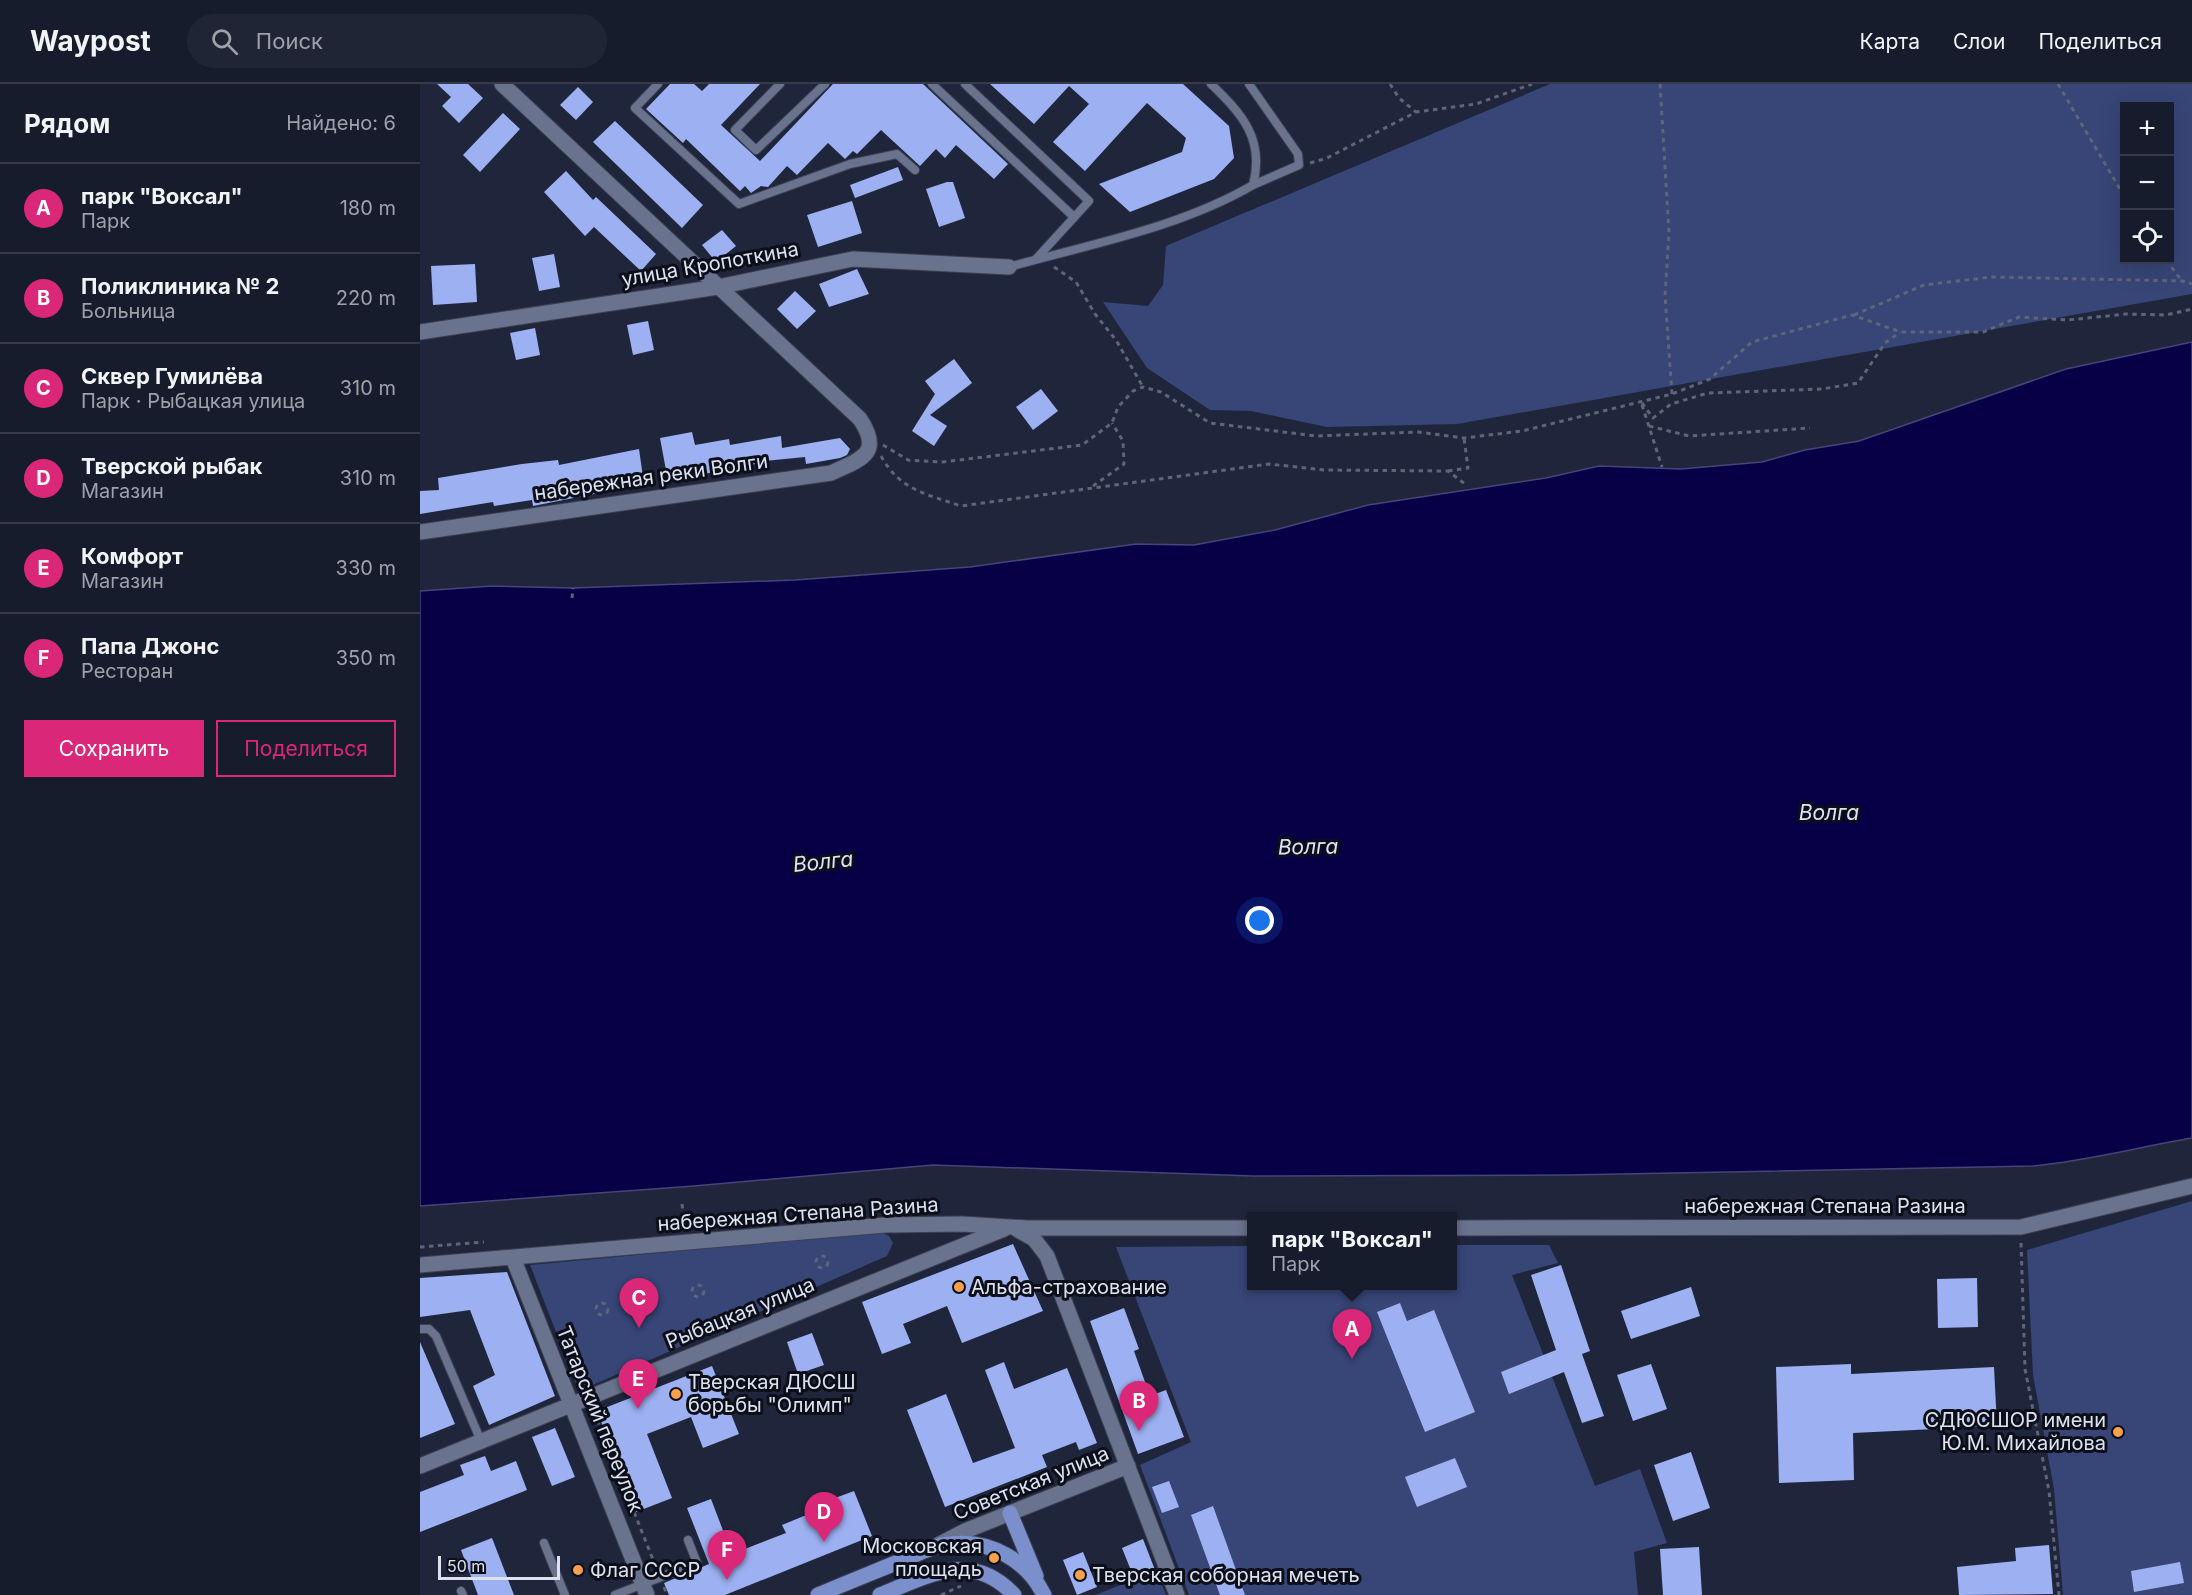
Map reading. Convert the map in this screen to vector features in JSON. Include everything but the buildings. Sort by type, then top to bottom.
[{"type":"main road","points":[[1010,1513],[1043,1594]]},
{"type":"main road","points":[[935,1547],[965,1543],[994,1549],[1020,1564],[1043,1594]]},
{"type":"main road","name":"Советская улица","points":[[818,1595],[935,1547]]},
{"type":"main road","points":[[880,1595],[941,1570],[964,1569],[982,1573],[997,1581],[1014,1595]]},
{"type":"street","points":[[502,84],[860,419],[871,438]]},
{"type":"street","name":"улица Кропоткина","points":[[420,332],[718,287],[853,259],[1009,267]]},
{"type":"street","name":"набережная реки Волги","points":[[420,532],[831,473],[865,456],[870,448],[871,438]]},
{"type":"street","name":"набережная Степана Разина","points":[[1457,1228],[2021,1227],[2192,1186]]},
{"type":"street","name":"набережная Степана Разина","points":[[420,1265],[885,1225],[1247,1228]]},
{"type":"street","points":[[1010,1227],[1034,1239],[1047,1256],[1177,1595]]},
{"type":"street","name":"Рыбацкая улица","points":[[420,1466],[1010,1227]]},
{"type":"street","name":"Татарский переулок","points":[[513,1258],[645,1590]]},
{"type":"street","name":"Советская улица","points":[[935,1547],[1010,1513],[1128,1466]]},
{"type":"lane","points":[[658,84],[635,108],[739,204],[850,164],[897,154],[915,170]]},
{"type":"lane","points":[[780,84],[735,130],[756,150],[825,84]]},
{"type":"lane","points":[[932,84],[1074,217]]},
{"type":"lane","points":[[965,84],[1089,201],[1036,259]]},
{"type":"lane","points":[[1211,84],[1241,113],[1251,134],[1256,152],[1257,169],[1253,185]]},
{"type":"lane","points":[[1009,267],[1178,220],[1225,202],[1253,185],[1299,165],[1299,154],[1249,84]]},
{"type":"lane","points":[[420,1329],[429,1329],[436,1336],[481,1441]]},
{"type":"lane","points":[[615,1595],[645,1590],[660,1577],[697,1563],[688,1540]]},
{"type":"lane","points":[[544,1543],[565,1595]]},
{"type":"path","points":[[1390,84],[1399,98],[1416,112]]},
{"type":"path","points":[[1299,165],[1327,158],[1416,112],[1476,104],[1532,84]]},
{"type":"path","points":[[1660,84],[1669,233],[1665,296],[1672,394]]},
{"type":"path","points":[[2058,84],[2120,189]]},
{"type":"path","points":[[1036,259],[1061,270],[1076,282],[1095,314],[1116,340],[1143,387]]},
{"type":"path","points":[[2169,264],[2182,281]]},
{"type":"path","points":[[871,438],[908,459],[943,462],[1082,445],[1112,423],[1118,407],[1133,391],[1143,387],[1161,392],[1210,423],[1316,436],[1418,432],[1464,438],[1522,431],[1611,407],[1642,403],[1672,394],[1710,379],[1752,342],[1852,315],[1924,285],[1992,277],[2182,281],[2192,284]]},
{"type":"path","points":[[1852,315],[1900,332],[1983,332],[2019,317],[2068,320],[2126,314],[2166,315],[2192,309]]},
{"type":"path","points":[[1642,403],[1653,418],[1671,404],[1708,393],[1822,389],[1858,384],[1885,343],[1900,332]]},
{"type":"path","points":[[1642,403],[1662,467]]},
{"type":"path","points":[[1091,487],[1124,464],[1123,441],[1112,423]]},
{"type":"path","points":[[1649,426],[1689,436],[1810,428]]},
{"type":"path","points":[[871,438],[891,473],[915,490],[961,506],[1269,464],[1324,470],[1448,471],[1468,468],[1464,438]]},
{"type":"path","points":[[1448,471],[1465,484]]},
{"type":"path","points":[[572,598],[573,588]]},
{"type":"path","points":[[682,1204],[685,1231],[697,1230]]},
{"type":"path","points":[[2021,1227],[2025,1369],[2049,1491],[2059,1595]]},
{"type":"path","points":[[420,1246],[490,1242]]},
{"type":"path","points":[[589,1398],[667,1595]]},
{"type":"path","points":[[941,1595],[962,1586]]},
{"type":"shaded area","points":[[1550,84],[2192,84],[2192,294],[1457,424],[1327,427],[1251,411],[1210,410],[1147,368],[1103,302],[1148,306],[1163,285],[1166,246]]},
{"type":"shaded area","name":"СДЮСШОР имени Ю.М. Михайлова","points":[[2192,1201],[2192,1595],[2063,1595],[2054,1489],[2033,1375],[2027,1250]]},
{"type":"shaded area","points":[[881,1232],[889,1236],[893,1243],[887,1256],[579,1391],[530,1265]]},
{"type":"shaded area","points":[[1457,1245],[1549,1245],[1558,1263],[1512,1275],[1595,1486],[1640,1469],[1667,1543],[1634,1552],[1638,1595],[1189,1595],[1140,1465],[1191,1442],[1116,1247],[1247,1246],[1247,1290],[1457,1290]]},
{"type":"shaded area","points":[[1156,1571],[1166,1595],[1095,1595]]},
{"type":"water","name":"Волга","points":[[2192,342],[2192,1138],[2033,1166],[1567,1175],[1253,1176],[933,1165],[694,1186],[420,1206],[420,591],[492,586],[573,588],[795,580],[970,567],[1136,544],[1194,545],[1275,530],[1368,505],[1546,478],[1599,466],[1681,469],[1762,462],[1805,450],[1859,441],[2066,369]]},
{"type":"place","name":"Альфа-страхование","points":[[959,1287]]},
{"type":"place","name":"Сквер Гумилёва","points":[[639,1328]]},
{"type":"place","name":"парк \"Воксал\"","points":[[1352,1359]]},
{"type":"place","name":"Тверская ДЮСШ борьбы \"Олимп\"","points":[[676,1394]]},
{"type":"place","name":"Комфорт","points":[[638,1409]]},
{"type":"place","name":"Поликлиника № 2","points":[[1139,1431]]},
{"type":"place","name":"СДЮСШОР имени Ю.М. Михайлова","points":[[2118,1432]]},
{"type":"place","name":"Тверской рыбак","points":[[824,1542]]},
{"type":"place","name":"Московская площадь","points":[[994,1558]]},
{"type":"place","name":"Флаг СССР","points":[[578,1570]]},
{"type":"place","name":"Тверская соборная мечеть","points":[[1080,1575]]},
{"type":"place","name":"Папа Джонс","points":[[727,1580]]}]
